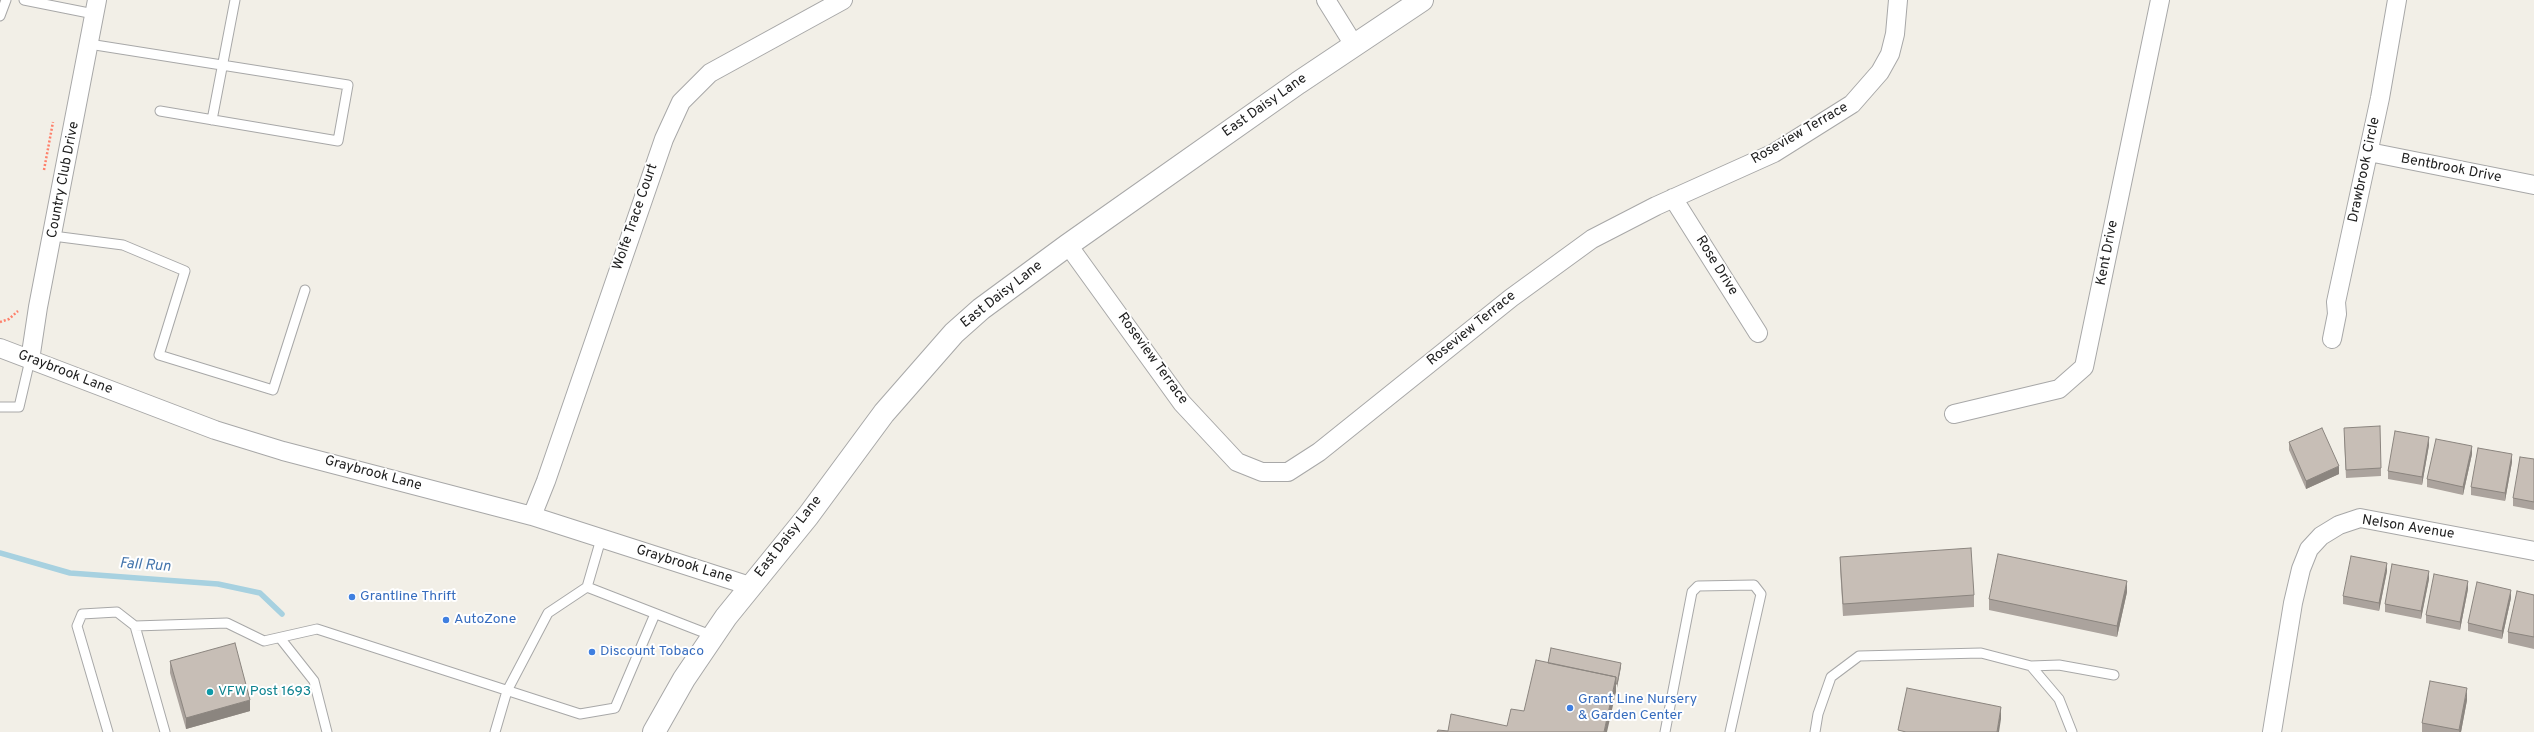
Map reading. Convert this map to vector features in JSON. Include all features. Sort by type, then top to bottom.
[{"type":"street","name":"Wolfe Trace Court","points":[[532,516],[546,481],[664,138],[681,102],[710,73],[843,0]]},
{"type":"street","points":[[1326,0],[1354,45]]},
{"type":"street","name":"East Daisy Lane","points":[[654,732],[713,636],[750,586],[808,516],[884,413],[929,359],[981,308],[1068,245],[1354,45],[1422,0]]},
{"type":"street","name":"Roseview Terrace","points":[[1068,245],[1182,403],[1238,462],[1262,472],[1288,472],[1319,452],[1511,298],[1571,252],[1592,239],[1673,198],[1774,153],[1852,104],[1880,72],[1890,54],[1895,34],[1898,0]]},
{"type":"street","name":"Kent Drive","points":[[1954,414],[2059,389],[2084,367],[2160,0]]},
{"type":"street","name":"Drawbrook Circle","points":[[2332,339],[2337,314],[2336,302],[2369,152],[2398,0]]},
{"type":"street","name":"Country Club Drive","points":[[30,360],[38,306],[53,236],[95,7]]},
{"type":"street","name":"Bentbrook Drive","points":[[2369,152],[2534,185]]},
{"type":"street","name":"Rose Drive","points":[[1673,198],[1758,333]]},
{"type":"street","name":"Graybrook Lane","points":[[0,348],[215,430],[283,451],[532,516],[750,586]]},
{"type":"street","name":"Nelson Avenue","points":[[2272,732],[2293,603],[2309,549],[2321,536],[2339,525],[2360,518],[2534,551]]},
{"type":"lane","points":[[0,16],[6,0]]},
{"type":"lane","points":[[24,0],[95,7]]},
{"type":"lane","points":[[212,120],[235,0]]},
{"type":"lane","points":[[89,44],[348,85],[338,141],[160,111]]},
{"type":"lane","points":[[53,236],[123,245],[185,271],[159,355],[273,390],[305,290]]},
{"type":"lane","points":[[0,407],[19,407],[30,360]]},
{"type":"lane","points":[[495,732],[507,691],[548,613],[587,587],[601,539]]},
{"type":"lane","points":[[1665,732],[1692,592],[1698,586],[1754,585],[1761,594],[1730,732]]},
{"type":"lane","points":[[587,587],[713,636]]},
{"type":"lane","points":[[108,732],[77,626],[82,614],[117,612],[135,626],[165,732]]},
{"type":"lane","points":[[135,626],[227,623],[264,642],[317,629],[580,714],[615,708],[656,614]]},
{"type":"lane","points":[[280,638],[314,681],[327,732]]},
{"type":"lane","points":[[1815,732],[1818,714],[1831,677],[1860,656],[1981,653],[2031,666],[2059,665],[2114,676]]},
{"type":"lane","points":[[2031,666],[2059,699],[2072,732]]},
{"type":"building","points":[[2380,426],[2381,468],[2346,470],[2344,428]]},
{"type":"building","points":[[2322,428],[2339,466],[2306,481],[2289,442]]},
{"type":"building","points":[[2395,431],[2429,437],[2422,477],[2388,471]]},
{"type":"building","points":[[2436,439],[2472,446],[2463,487],[2427,479]]},
{"type":"building","points":[[2478,448],[2512,454],[2505,493],[2471,487]]},
{"type":"building","points":[[2520,457],[2534,459],[2534,502],[2513,498]]},
{"type":"building","points":[[1971,548],[1974,595],[1843,604],[1840,557]]},
{"type":"building","points":[[1998,554],[2127,581],[2117,626],[1989,599]]},
{"type":"building","points":[[2351,556],[2387,563],[2379,603],[2343,596]]},
{"type":"building","points":[[2392,564],[2429,571],[2421,611],[2385,604]]},
{"type":"building","points":[[2434,574],[2468,581],[2460,622],[2426,615]]},
{"type":"building","points":[[2477,582],[2511,590],[2502,631],[2468,623]]},
{"type":"building","points":[[2517,591],[2534,595],[2534,637],[2508,632]]},
{"type":"building","name":"VFW Post 1693","points":[[235,643],[250,700],[186,718],[170,661]]},
{"type":"building","points":[[1551,648],[1621,663],[1617,684],[1616,677],[1548,663]]},
{"type":"building","name":"Grant Line Nursery & Garden Center","points":[[1536,660],[1616,677],[1604,732],[1437,732],[1438,730],[1448,731],[1451,714],[1507,726],[1511,709],[1524,711]]},
{"type":"building","points":[[2430,681],[2467,688],[2459,730],[2422,723]]},
{"type":"building","points":[[1907,688],[2001,707],[1997,732],[1906,732],[1898,730]]},
{"type":"waterway","name":"Fall Run","points":[[0,553],[70,573],[218,584],[260,593],[282,614]]},
{"type":"place","name":"Grantline Thrift","points":[[352,597]]},
{"type":"place","name":"AutoZone","points":[[446,620]]},
{"type":"place","name":"Discount Tobaco","points":[[592,652]]},
{"type":"place","name":"VFW Post 1693","points":[[210,692]]},
{"type":"place","name":"Grant Line Nursery & Garden Center","points":[[1570,708]]}]
